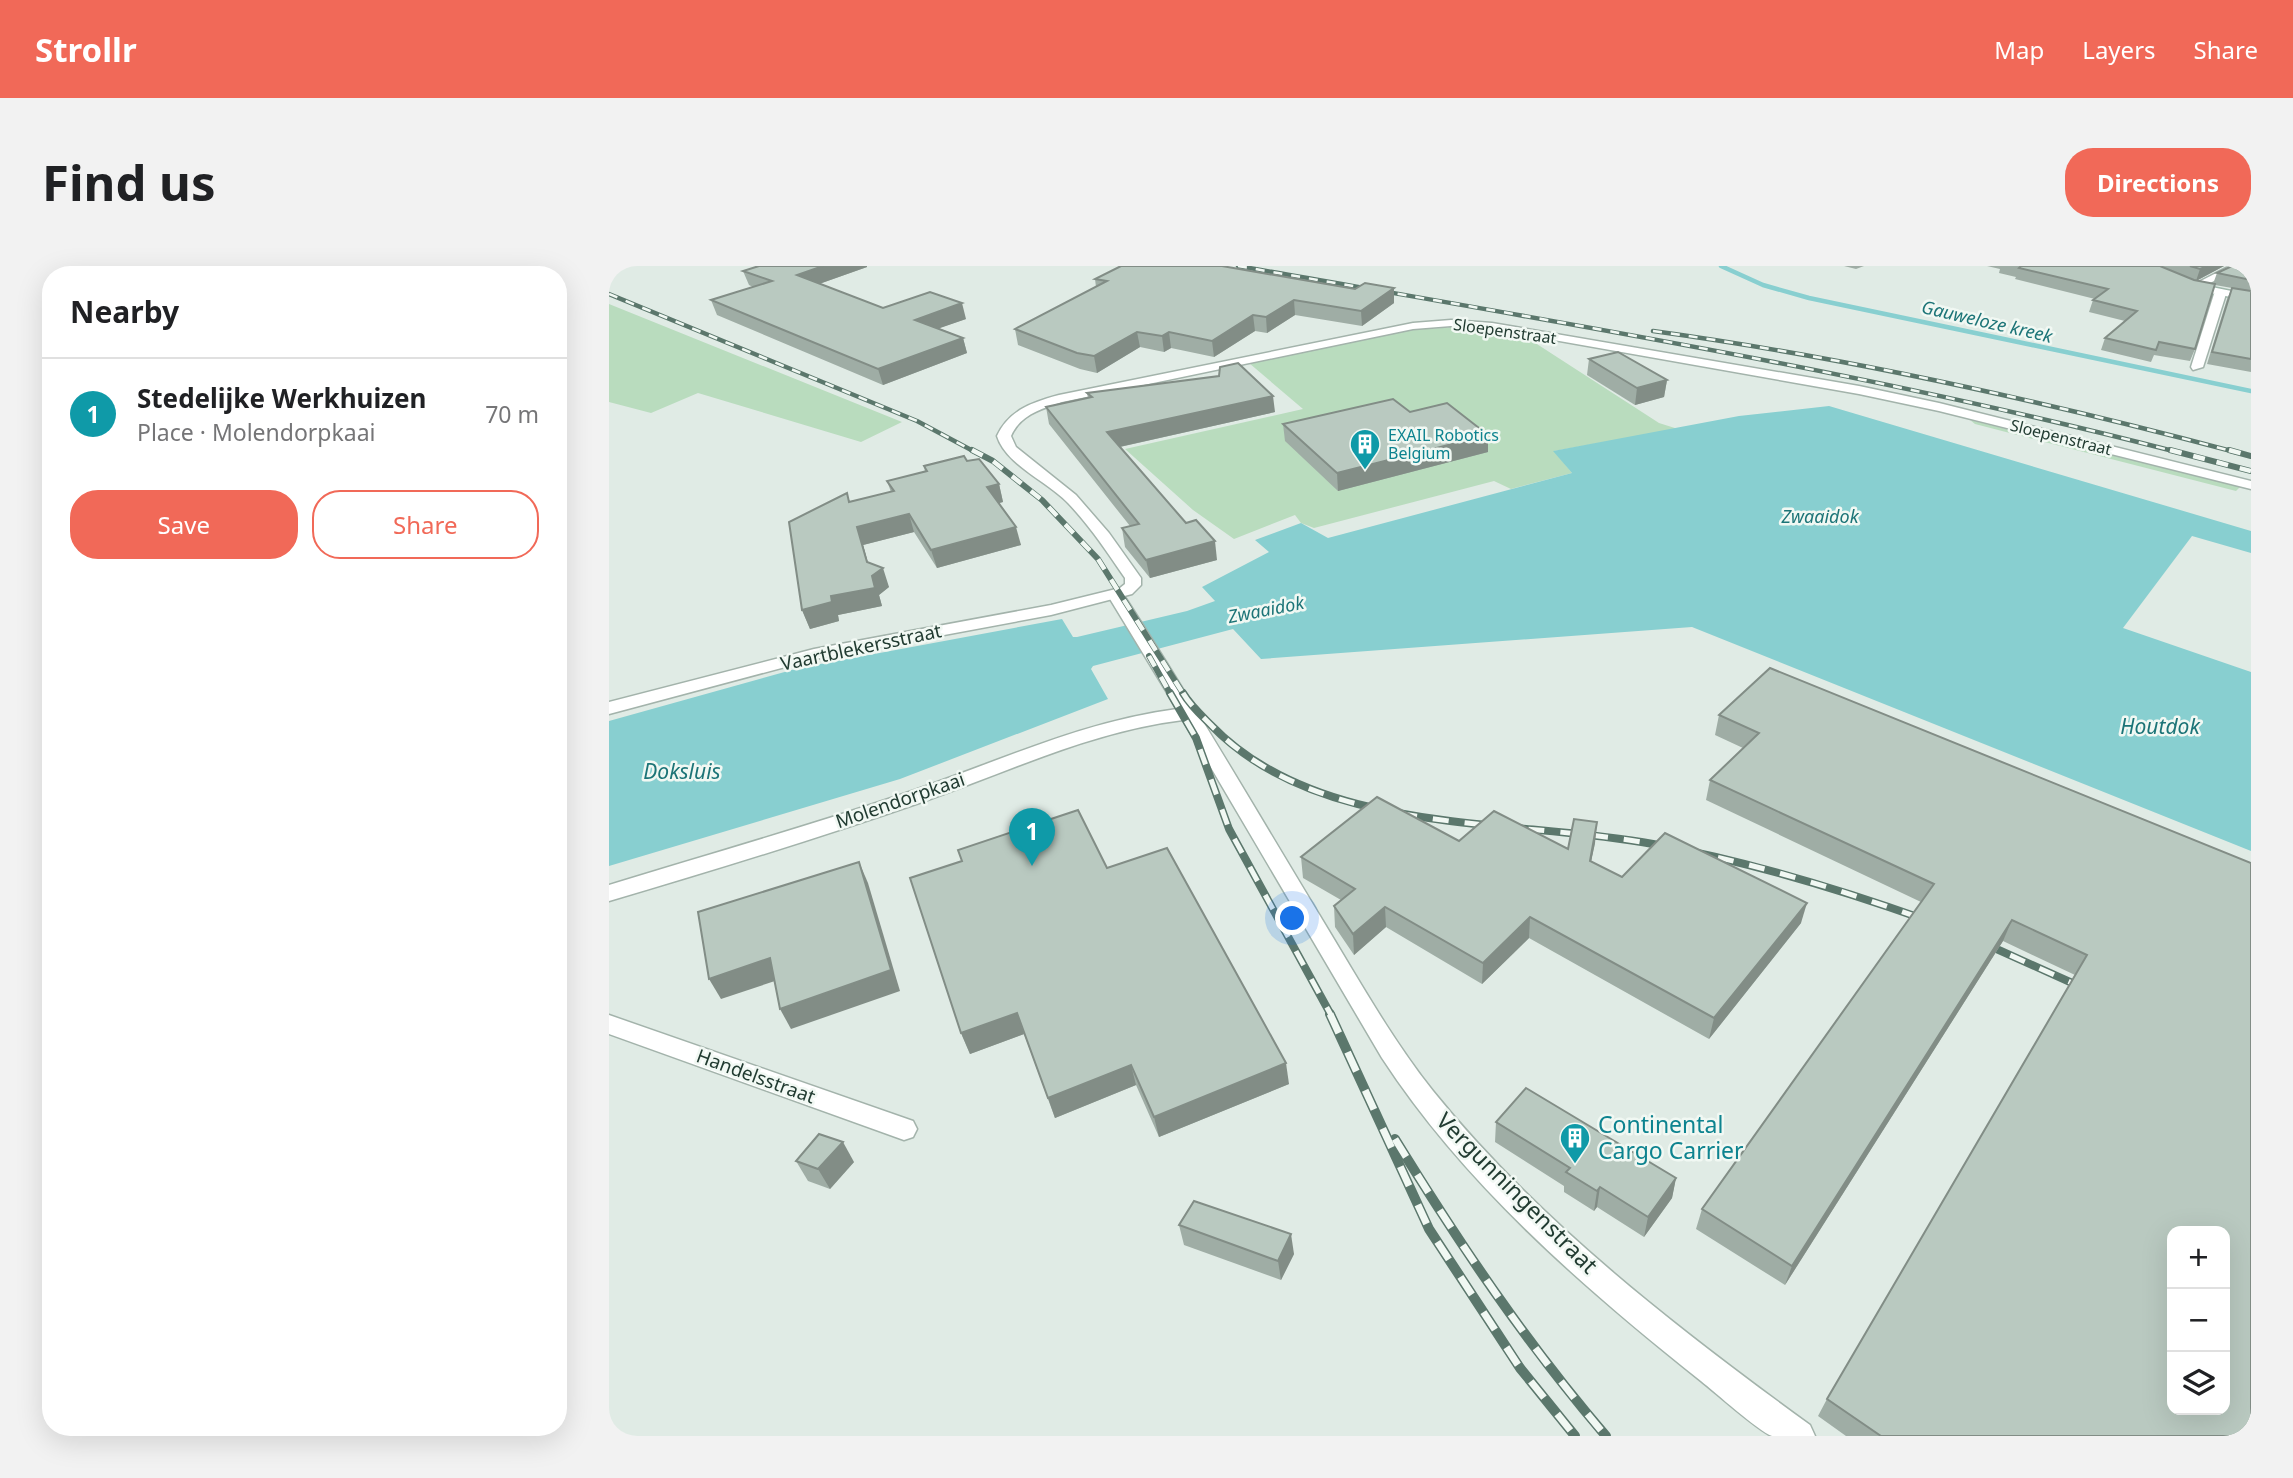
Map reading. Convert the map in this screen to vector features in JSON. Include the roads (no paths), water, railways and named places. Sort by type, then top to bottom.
[{"type":"street","points":[[2136,266],[2220,294],[2251,298]]},
{"type":"street","points":[[2195,287],[2239,266]]},
{"type":"street","points":[[2197,367],[2220,294]]},
{"type":"street","name":"Sloepenstraat","points":[[1115,594],[1131,588],[1133,578],[1093,520],[1045,475],[1008,449],[1004,436],[1012,420],[1039,405],[1059,399],[1389,330],[1431,324],[1492,327],[1859,390],[2251,485]]},
{"type":"street","points":[[1115,594],[1191,713]]},
{"type":"street","name":"Vaartblekersstraat","points":[[609,708],[814,654],[1051,610],[1115,594]]},
{"type":"street","name":"Molendorpkaai","points":[[609,892],[917,796],[1103,728],[1163,715],[1191,713]]},
{"type":"street","name":"Vergunningenstraat","points":[[1191,713],[1261,838],[1384,1040],[1415,1086],[1467,1149],[1533,1216],[1599,1276],[1685,1350],[1799,1436]]},
{"type":"street","name":"Handelsstraat","points":[[609,1024],[904,1129]]},
{"type":"water","points":[[1829,406],[2251,531],[2251,553],[2192,536],[2123,628],[2251,672],[2251,851],[1692,627],[1261,659],[1233,629],[1093,666],[1091,669],[1108,699],[900,779],[609,866],[609,721],[799,668],[1062,619],[1073,637],[1077,637],[1187,611],[1215,601],[1202,587],[1269,552],[1255,540],[1301,523],[1328,538],[1572,473],[1553,451],[1739,416]]},
{"type":"waterway","name":"Gauweloze kreek","points":[[1721,266],[1763,285],[1809,298],[2251,391]]},
{"type":"railway","points":[[1238,266],[1827,372],[2061,423],[2177,452]]},
{"type":"railway","points":[[609,294],[917,421],[975,452]]},
{"type":"railway","points":[[1653,331],[1800,354],[1946,382],[2235,452]]},
{"type":"railway","points":[[972,450],[993,461],[1042,500],[1098,559],[1184,695]]},
{"type":"railway","points":[[2170,450],[2251,471]]},
{"type":"railway","points":[[2229,450],[2251,456]]},
{"type":"railway","points":[[1149,656],[1171,695]]},
{"type":"railway","points":[[1170,693],[1196,738],[1229,829],[1331,1015]]},
{"type":"railway","points":[[1183,693],[1211,725],[1255,761],[1306,787],[1361,805],[1420,817],[1598,836],[1688,851],[1793,877],[1929,921]]},
{"type":"railway","points":[[1981,942],[2090,991]]},
{"type":"railway","points":[[1330,1014],[1429,1229],[1520,1368],[1575,1436]]},
{"type":"railway","points":[[1395,1139],[1495,1292],[1548,1365],[1606,1436]]},
{"type":"place","name":"EXAIL Robotics Belgium","points":[[1365,471]]},
{"type":"place","name":"Stedelijke Werkhuizen","points":[[1032,866]]},
{"type":"place","name":"Continental Cargo Carrier","points":[[1575,1165]]},
{"type":"water label","name":"Zwaaidok","points":[[1820,517]]},
{"type":"water label","name":"Zwaaidok","points":[[1266,610]]},
{"type":"water label","name":"Houtdok","points":[[2160,727]]},
{"type":"water label","name":"Doksluis","points":[[682,772]]}]
